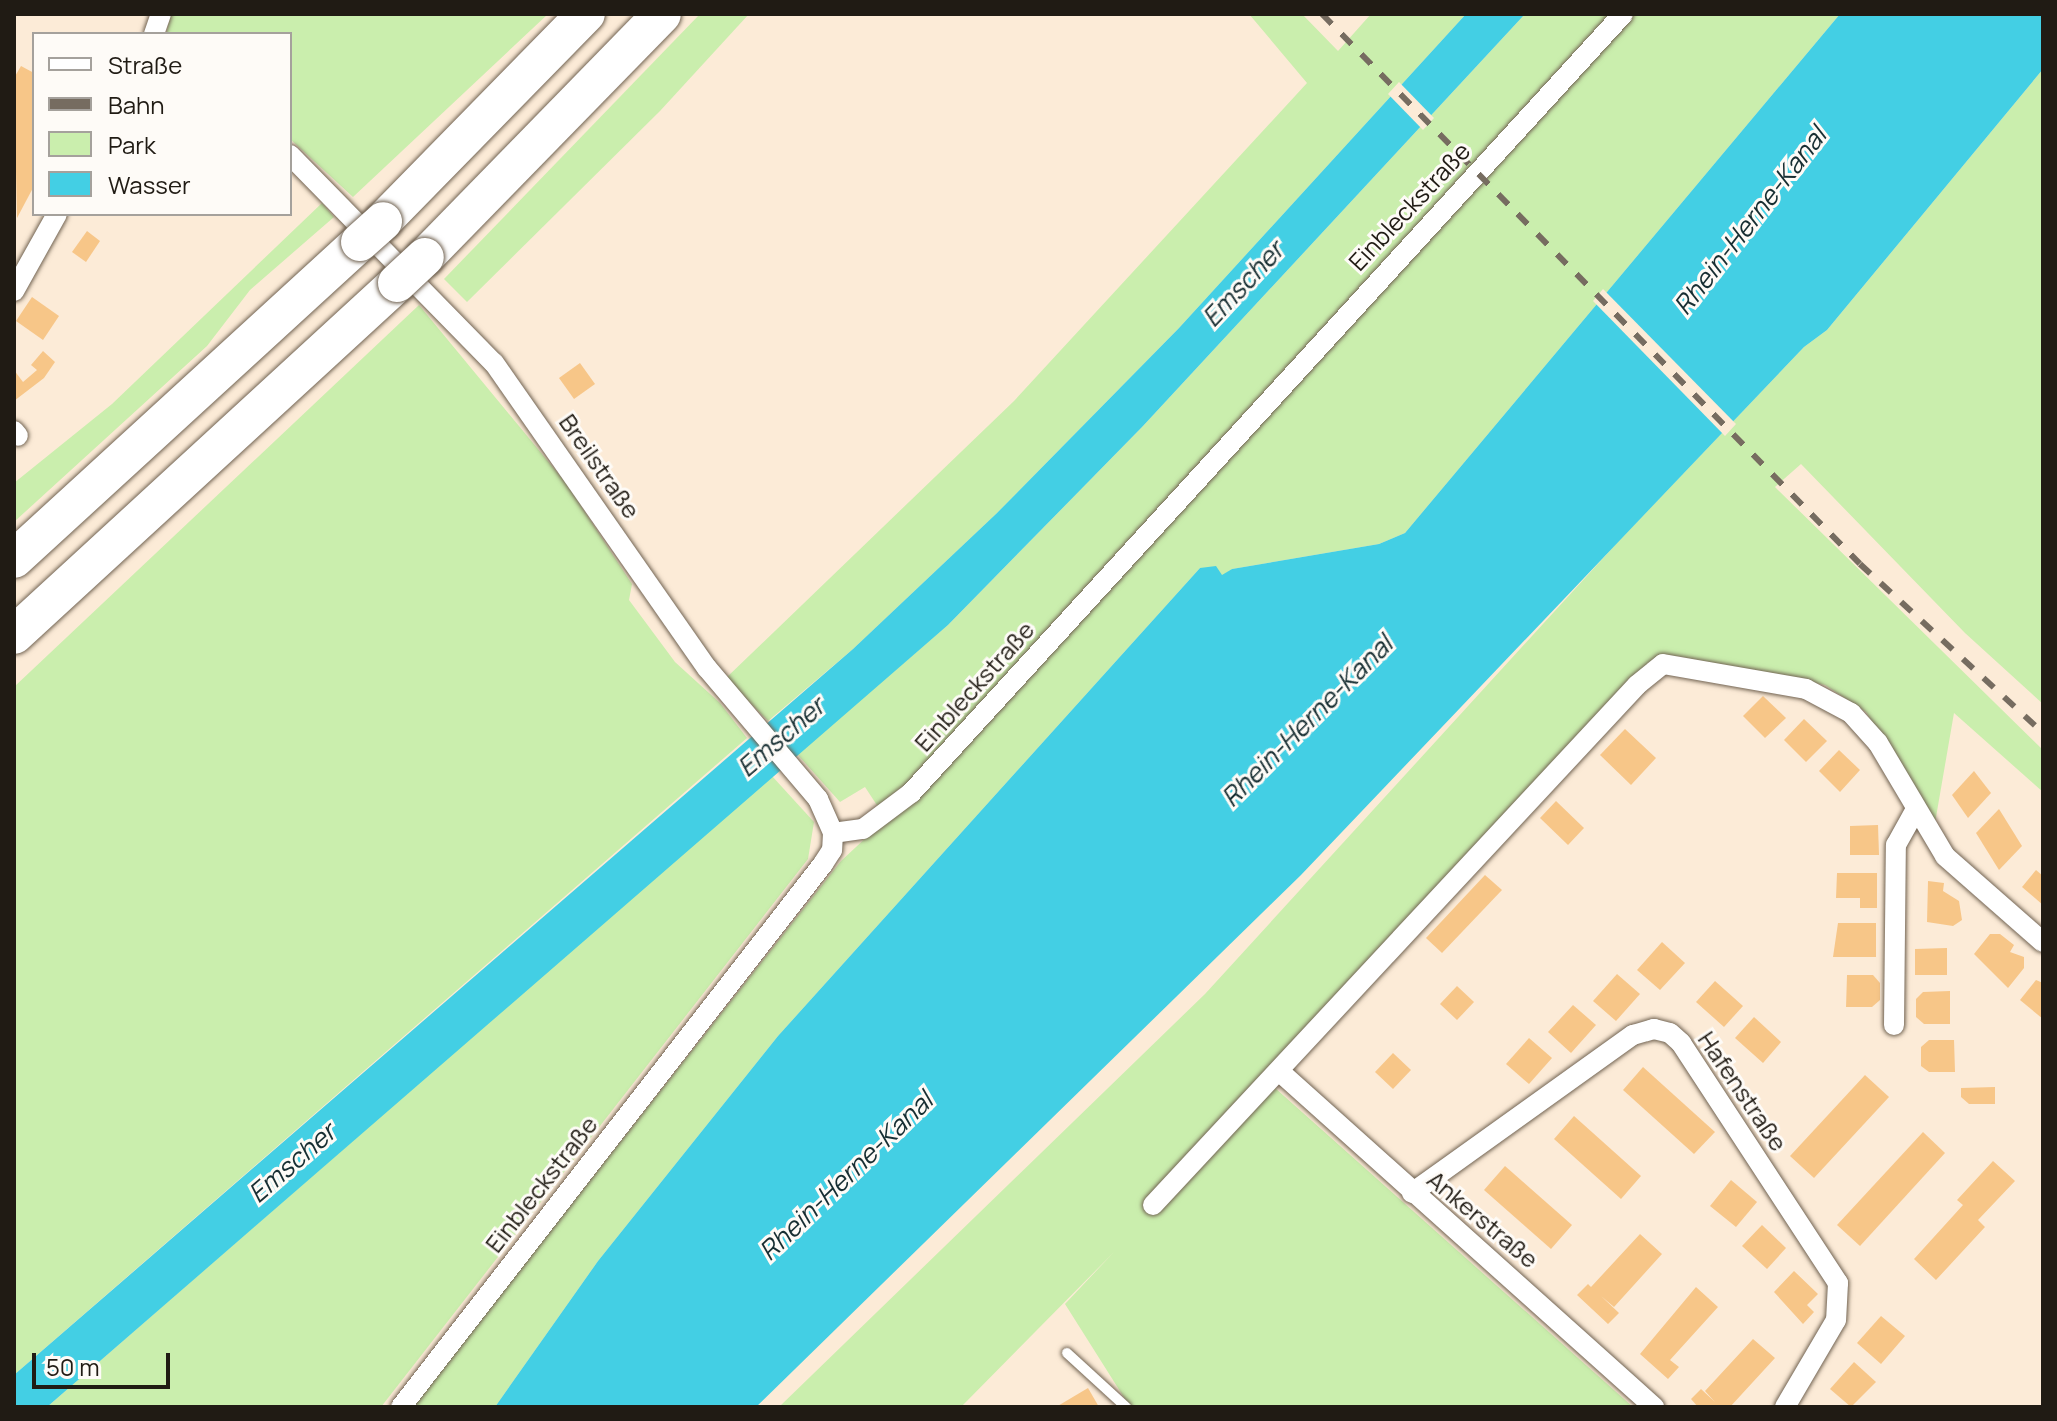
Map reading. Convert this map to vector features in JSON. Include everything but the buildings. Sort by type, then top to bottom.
[{"type":"highway","points":[[14,559],[372,231],[586,14]]},
{"type":"highway","points":[[14,635],[425,257],[662,14]]},
{"type":"street","name":"Einbleckstraße","points":[[401,1407],[823,864],[832,850],[833,833],[853,833],[873,824],[924,779],[1623,14]]},
{"type":"street","name":"Breilstraße","points":[[292,157],[494,363],[739,707],[826,812],[833,833]]},
{"type":"street","points":[[14,291],[56,216]]},
{"type":"street","points":[[1153,1205],[1653,669],[1674,664],[1790,685],[1840,706],[1871,733],[1916,809],[1960,874],[2043,942]]},
{"type":"street","points":[[1894,1025],[1896,845],[1916,809]]},
{"type":"street","name":"Hafenstraße","points":[[1412,1193],[1633,1035],[1654,1029],[1670,1033],[1681,1043],[1838,1283],[1836,1320],[1785,1407]]},
{"type":"street","name":"Ankerstraße","points":[[1279,1071],[1412,1193],[1439,1210],[1654,1407]]},
{"type":"lane","points":[[1067,1353],[1126,1407]]},
{"type":"green space","points":[[171,14],[548,14],[353,197],[292,141],[292,32],[166,32]]},
{"type":"green space","points":[[700,14],[749,14],[660,111],[467,302],[444,279]]},
{"type":"green space","points":[[1249,14],[1302,14],[1338,51],[1371,14],[1466,14],[1179,328],[997,513],[853,649],[768,721],[726,678],[1014,401],[1307,83]]},
{"type":"green space","points":[[1525,14],[1840,14],[1405,533],[1379,544],[1232,569],[1222,576],[1200,568],[778,1036],[598,1261],[495,1407],[412,1407],[841,861],[886,819],[865,787],[840,802],[797,754],[948,625],[1143,426]]},
{"type":"green space","points":[[2043,69],[2043,704],[1965,633],[1801,464],[1775,487],[2043,750],[2043,792],[1954,713],[1935,823],[1866,712],[1825,685],[1677,656],[1275,1088],[1633,1407],[1130,1407],[1065,1304],[1114,1252],[961,1407],[779,1407],[1205,994],[1617,543],[1804,347],[1827,330]]},
{"type":"green space","points":[[322,203],[334,217],[250,290],[207,346],[14,522],[14,483],[112,404]]},
{"type":"green space","points":[[419,305],[566,483],[632,584],[629,600],[675,662],[720,703],[747,738],[14,1375],[14,687]]},
{"type":"green space","points":[[772,776],[814,822],[808,859],[381,1407],[47,1407]]},
{"type":"water","name":"Emscher","points":[[1466,14],[1525,14],[1143,426],[948,625],[47,1407],[14,1407],[14,1375],[853,649],[997,513],[1179,328]]},
{"type":"water","name":"Rhein-Herne-Kanal","points":[[1840,14],[2043,14],[2043,69],[1827,330],[1804,347],[1301,875],[756,1407],[495,1407],[598,1261],[778,1036],[1200,568],[1216,566],[1222,575],[1232,569],[1379,544],[1405,533]]},
{"type":"pier","points":[[1399,82],[1434,118],[1423,130],[1388,94]]},
{"type":"pier","points":[[1603,289],[1736,424],[1725,436],[1593,301]]},
{"type":"railway","points":[[1322,14],[1860,564],[2043,733]]}]
